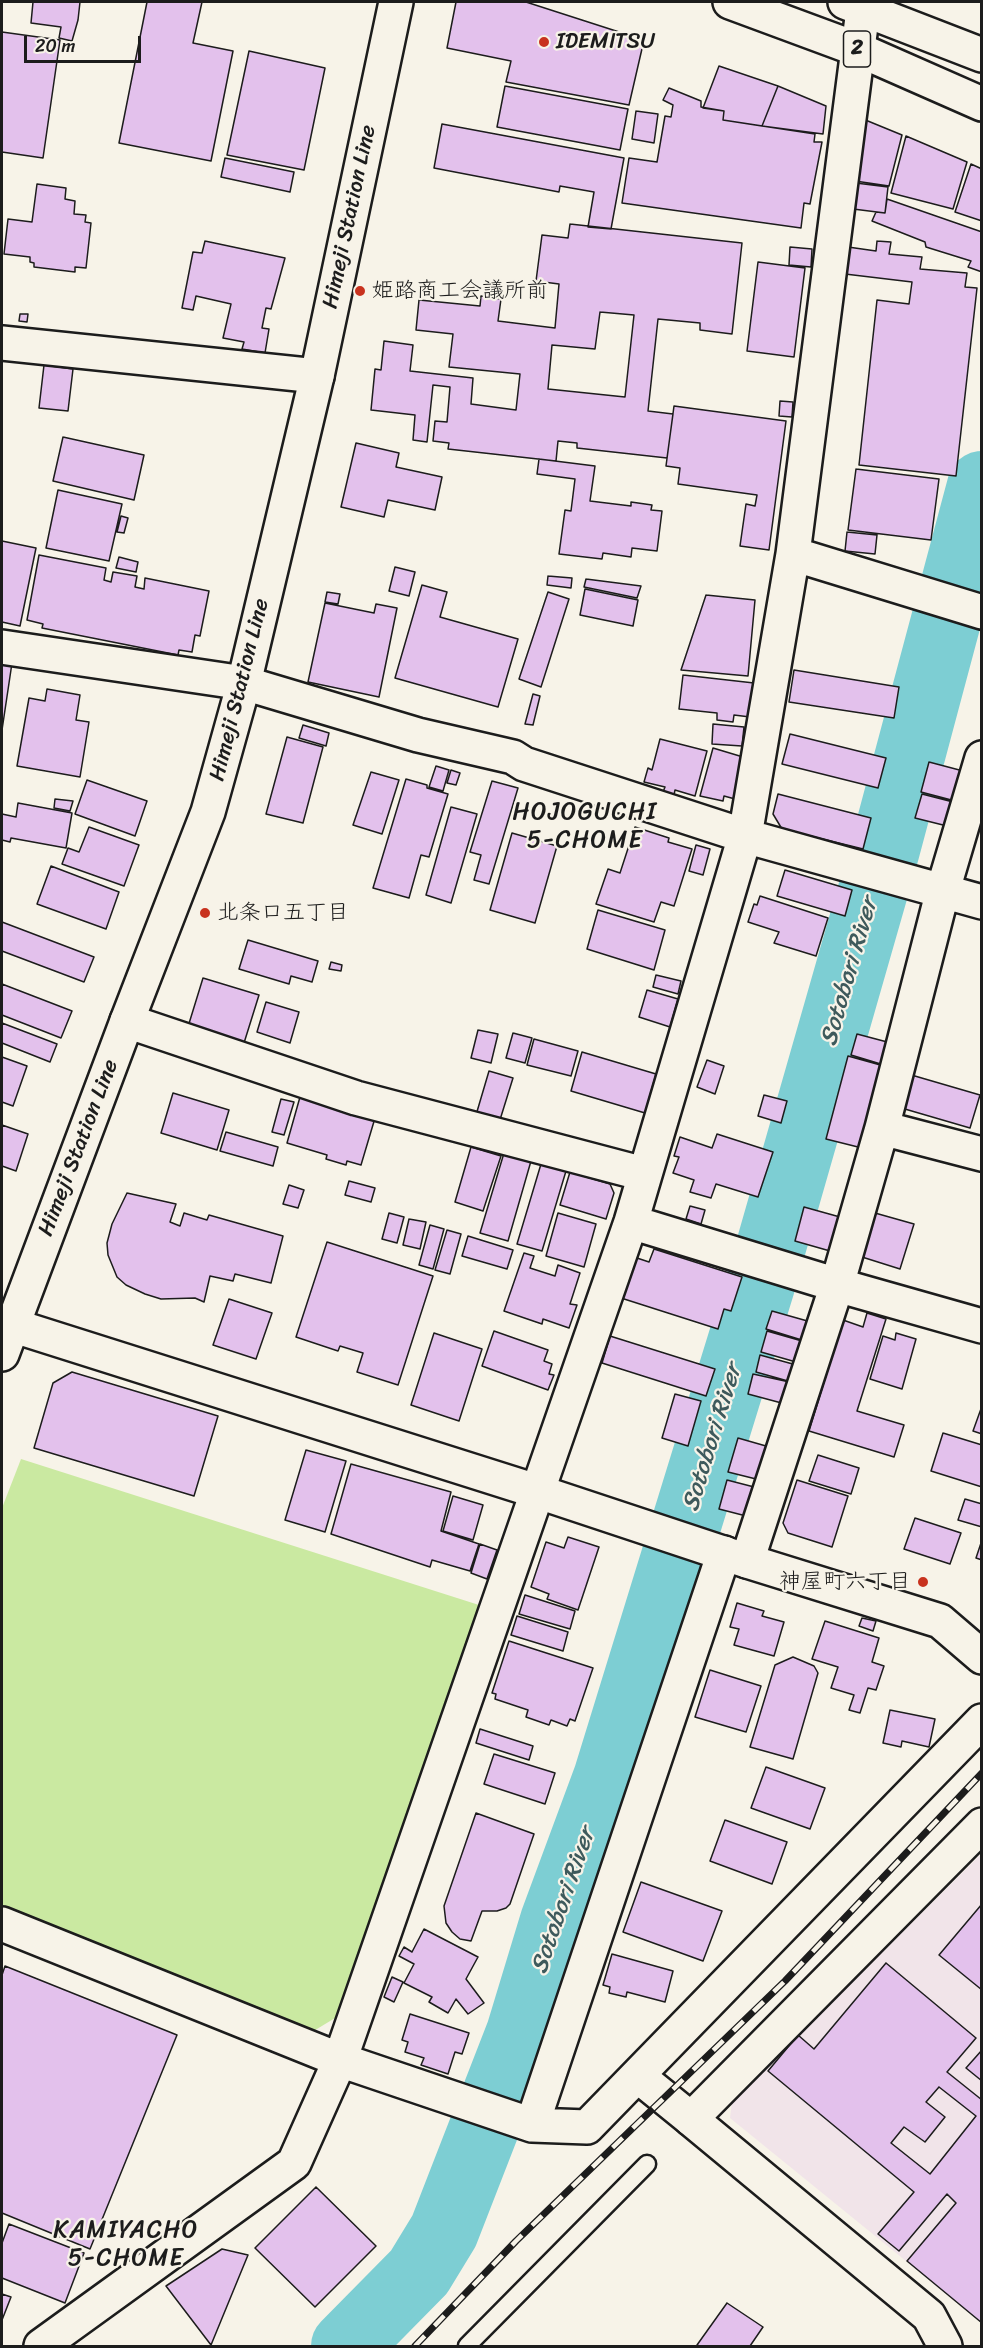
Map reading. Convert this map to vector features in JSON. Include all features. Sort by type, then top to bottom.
[{"type":"main road","name":"Himeji Station Line","points":[[5,1334],[208,812],[244,683],[317,376],[396,2]]},
{"type":"main road","name":"2","points":[[730,2],[857,50],[981,104]]},
{"type":"main road","points":[[41,2346],[294,2163],[339,2060],[631,1222],[745,836],[793,554],[857,50],[857,4]]},
{"type":"main road","name":"2","points":[[857,4],[981,55]]},
{"type":"main road","points":[[2,343],[317,376]]},
{"type":"main road","points":[[793,554],[981,612]]},
{"type":"main road","points":[[2,647],[244,683],[418,735],[513,757],[524,764],[745,836],[981,902]]},
{"type":"main road","points":[[532,2125],[736,1557],[837,1285],[882,1128],[943,890],[981,758]]},
{"type":"main road","points":[[127,1021],[356,1098],[644,1174]]},
{"type":"main road","points":[[882,1128],[981,1154]]},
{"type":"main road","points":[[631,1222],[981,1326]]},
{"type":"main road","points":[[5,1334],[536,1491],[940,1621],[981,1657]]},
{"type":"main road","points":[[2,1924],[339,2060],[532,2125],[587,2127],[981,1720]]},
{"type":"main road","points":[[691,2119],[981,1825]]},
{"type":"main road","points":[[638,2076],[928,2316],[945,2346]]},
{"type":"lane","points":[[467,2346],[647,2164]]},
{"type":"shaded area","points":[[981,1854],[981,2322],[730,2118],[732,2102]]},
{"type":"green space","points":[[21,1459],[479,1605],[340,2015],[312,2032],[2,1906],[2,1508]]},
{"type":"building","points":[[33,2],[80,2],[72,41],[59,38],[61,27],[31,23]]},
{"type":"building","points":[[147,2],[202,2],[193,43],[233,51],[211,161],[119,143]]},
{"type":"building","points":[[456,2],[526,2],[644,40],[629,105],[506,82],[511,61],[447,48]]},
{"type":"building","points":[[2,32],[60,40],[43,158],[2,152]]},
{"type":"building","points":[[249,51],[325,68],[304,170],[227,155]]},
{"type":"building","points":[[719,66],[778,86],[762,126],[723,120],[724,111],[703,108]]},
{"type":"building","points":[[505,86],[628,109],[620,150],[497,127]]},
{"type":"building","points":[[778,86],[826,106],[823,134],[762,126]]},
{"type":"building","points":[[669,88],[701,101],[701,107],[724,111],[723,120],[815,134],[814,142],[822,142],[810,204],[804,203],[801,228],[622,203],[629,158],[657,162],[665,116],[671,117],[673,105],[663,100]]},
{"type":"building","points":[[636,111],[658,114],[654,143],[632,139]]},
{"type":"building","points":[[863,119],[902,135],[889,186],[855,181]]},
{"type":"building","points":[[442,124],[624,158],[611,229],[588,227],[594,192],[560,186],[559,192],[434,168]]},
{"type":"building","points":[[906,136],[967,162],[953,209],[891,193]]},
{"type":"building","points":[[225,158],[294,172],[290,192],[221,177]]},
{"type":"building","points":[[971,164],[982,169],[982,221],[955,212]]},
{"type":"building","points":[[856,183],[888,187],[885,213],[853,209]]},
{"type":"building","points":[[37,184],[66,188],[65,199],[75,201],[74,214],[86,215],[85,222],[91,223],[86,268],[75,267],[75,272],[34,267],[34,263],[30,262],[30,257],[4,254],[8,219],[32,222]]},
{"type":"building","points":[[887,199],[982,232],[982,272],[968,267],[971,261],[926,247],[925,242],[872,221],[876,212],[885,213]]},
{"type":"building","points":[[570,224],[742,243],[732,334],[700,330],[700,323],[658,319],[648,411],[673,414],[667,458],[577,448],[577,443],[558,441],[556,461],[448,449],[449,443],[433,441],[435,421],[447,422],[450,387],[433,385],[427,442],[413,440],[415,415],[371,410],[375,369],[381,370],[384,341],[413,345],[410,371],[473,378],[471,404],[516,410],[520,374],[449,367],[453,334],[416,330],[419,300],[480,306],[481,296],[501,299],[498,321],[555,328],[559,284],[536,281],[542,235],[568,238]],"holes":[[[600,312],[634,315],[625,397],[548,389],[552,345],[595,349]]]},
{"type":"building","points":[[205,241],[285,258],[271,309],[266,308],[262,328],[269,329],[265,353],[242,349],[244,342],[223,338],[231,304],[196,296],[193,310],[182,308],[193,252],[202,253]]},
{"type":"building","points":[[877,241],[891,242],[889,254],[922,257],[920,269],[967,273],[965,287],[977,288],[956,476],[859,465],[877,300],[909,304],[912,282],[845,274],[848,247],[876,251]]},
{"type":"building","points":[[790,247],[812,249],[811,267],[789,265]]},
{"type":"building","points":[[758,262],[805,268],[794,357],[747,351]]},
{"type":"building","points":[[20,314],[28,314],[27,322],[19,321]]},
{"type":"building","points":[[44,365],[73,369],[68,411],[39,408]]},
{"type":"building","points":[[780,401],[793,402],[792,417],[779,416]]},
{"type":"building","points":[[674,406],[786,421],[769,550],[740,546],[746,504],[755,506],[757,495],[678,484],[680,468],[666,466]]},
{"type":"building","points":[[63,437],[144,455],[134,500],[53,481]]},
{"type":"building","points":[[356,443],[399,453],[396,467],[442,477],[435,510],[388,500],[384,517],[341,507]]},
{"type":"building","points":[[539,459],[595,466],[590,501],[631,506],[631,502],[652,505],[651,510],[662,511],[657,551],[632,548],[631,557],[603,553],[602,559],[559,554],[565,510],[571,511],[575,479],[537,474]]},
{"type":"building","points":[[856,469],[939,479],[931,540],[848,530]]},
{"type":"building","points":[[58,490],[122,504],[109,561],[46,548]]},
{"type":"building","points":[[121,516],[128,518],[124,533],[117,532]]},
{"type":"building","points":[[847,532],[877,535],[875,554],[845,551]]},
{"type":"building","points":[[2,541],[36,548],[20,626],[2,622]]},
{"type":"building","points":[[39,555],[106,568],[104,580],[111,582],[113,572],[137,576],[135,587],[144,589],[145,578],[209,591],[200,636],[195,635],[192,652],[179,650],[178,655],[42,628],[43,624],[27,620]]},
{"type":"building","points":[[119,557],[138,562],[136,572],[116,568]]},
{"type":"building","points":[[395,567],[415,572],[409,596],[389,591]]},
{"type":"building","points":[[548,576],[572,578],[571,588],[547,585]]},
{"type":"building","points":[[586,579],[641,586],[637,598],[584,587]]},
{"type":"building","points":[[422,585],[447,592],[440,617],[518,639],[498,707],[395,678]]},
{"type":"building","points":[[585,589],[638,600],[633,626],[580,615]]},
{"type":"building","points":[[327,592],[340,594],[338,604],[325,602]]},
{"type":"building","points":[[548,592],[569,599],[541,687],[519,679]]},
{"type":"building","points":[[706,595],[755,600],[748,676],[681,670]]},
{"type":"building","points":[[325,603],[374,613],[376,604],[397,608],[379,697],[308,682]]},
{"type":"building","points":[[2,661],[12,663],[2,730]]},
{"type":"building","points":[[794,670],[899,687],[894,718],[789,702]]},
{"type":"building","points":[[683,675],[754,683],[750,717],[734,715],[733,722],[717,720],[717,713],[679,709]]},
{"type":"building","points":[[47,689],[80,695],[76,720],[89,722],[80,777],[17,766],[29,698],[45,701]]},
{"type":"building","points":[[533,694],[540,696],[533,725],[525,724]]},
{"type":"building","points":[[713,724],[744,727],[742,746],[712,744]]},
{"type":"building","points":[[303,725],[329,733],[326,746],[299,738]]},
{"type":"building","points":[[790,734],[886,758],[878,788],[782,764]]},
{"type":"building","points":[[287,737],[323,747],[303,823],[266,814]]},
{"type":"building","points":[[660,739],[707,751],[695,796],[675,790],[674,795],[663,792],[665,787],[644,782],[648,768],[652,770]]},
{"type":"building","points":[[713,748],[743,757],[739,771],[742,772],[735,799],[724,796],[723,801],[700,796]]},
{"type":"building","points":[[929,762],[967,772],[959,802],[921,792]]},
{"type":"building","points":[[436,766],[449,770],[443,791],[429,787]]},
{"type":"building","points":[[451,770],[460,773],[456,785],[447,783]]},
{"type":"building","points":[[371,772],[399,780],[382,834],[353,825]]},
{"type":"building","points":[[406,779],[448,794],[429,857],[421,855],[409,898],[373,888]]},
{"type":"building","points":[[87,780],[147,801],[135,836],[75,814]]},
{"type":"building","points":[[492,781],[518,788],[489,884],[474,880],[481,855],[470,852]]},
{"type":"building","points":[[778,794],[871,818],[863,849],[782,829],[773,814]]},
{"type":"building","points":[[922,794],[957,803],[951,827],[915,818]]},
{"type":"building","points":[[55,799],[73,801],[70,811],[54,808]]},
{"type":"building","points":[[18,803],[72,813],[66,848],[11,838],[10,842],[2,840],[2,814],[16,817]]},
{"type":"building","points":[[451,807],[477,814],[451,903],[426,895]]},
{"type":"building","points":[[89,827],[139,845],[124,886],[62,864],[68,848],[79,852]]},
{"type":"building","points":[[635,827],[669,838],[668,842],[692,849],[674,906],[661,902],[654,922],[596,904],[608,869],[620,873]]},
{"type":"building","points":[[512,833],[557,846],[535,923],[490,910]]},
{"type":"building","points":[[696,845],[710,849],[703,875],[689,871]]},
{"type":"building","points":[[51,866],[119,892],[106,929],[37,904]]},
{"type":"building","points":[[785,870],[852,890],[845,916],[777,896]]},
{"type":"building","points":[[760,896],[828,918],[816,956],[774,943],[779,932],[748,922],[754,904],[757,905]]},
{"type":"building","points":[[598,910],[665,930],[654,970],[587,949]]},
{"type":"building","points":[[2,922],[94,957],[84,982],[2,951]]},
{"type":"building","points":[[248,940],[318,961],[312,982],[291,976],[289,984],[239,969]]},
{"type":"building","points":[[331,962],[342,965],[341,971],[329,969]]},
{"type":"building","points":[[656,975],[681,981],[678,994],[653,987]]},
{"type":"building","points":[[203,978],[259,995],[244,1043],[187,1030]]},
{"type":"building","points":[[2,984],[72,1011],[61,1038],[2,1015]]},
{"type":"building","points":[[647,990],[678,999],[670,1027],[639,1017]]},
{"type":"building","points":[[266,1002],[299,1012],[290,1043],[257,1032]]},
{"type":"building","points":[[2,1023],[57,1044],[50,1062],[2,1043]]},
{"type":"building","points":[[478,1030],[498,1034],[491,1063],[471,1058]]},
{"type":"building","points":[[513,1033],[532,1038],[525,1063],[506,1058]]},
{"type":"building","points":[[857,1034],[891,1043],[884,1065],[851,1055]]},
{"type":"building","points":[[534,1039],[578,1051],[571,1076],[527,1065]]},
{"type":"building","points":[[582,1052],[656,1074],[645,1113],[571,1091]]},
{"type":"building","points":[[848,1056],[884,1066],[862,1148],[826,1139]]},
{"type":"building","points":[[2,1057],[27,1066],[13,1106],[2,1102]]},
{"type":"building","points":[[707,1060],[724,1066],[715,1094],[697,1087]]},
{"type":"building","points":[[489,1071],[513,1078],[499,1123],[476,1115]]},
{"type":"building","points":[[908,1074],[980,1095],[970,1128],[898,1107]]},
{"type":"building","points":[[173,1093],[229,1110],[217,1150],[161,1133]]},
{"type":"building","points":[[764,1095],[787,1101],[781,1123],[758,1116]]},
{"type":"building","points":[[300,1097],[375,1118],[361,1165],[347,1161],[346,1165],[326,1159],[327,1155],[287,1143]]},
{"type":"building","points":[[281,1099],[294,1102],[284,1135],[272,1132]]},
{"type":"building","points":[[2,1125],[28,1134],[16,1171],[2,1166]]},
{"type":"building","points":[[226,1132],[278,1147],[273,1166],[220,1151]]},
{"type":"building","points":[[717,1134],[773,1152],[758,1197],[716,1184],[711,1198],[690,1192],[694,1180],[673,1173],[679,1157],[674,1156],[680,1137],[712,1148]]},
{"type":"building","points":[[471,1147],[501,1156],[483,1211],[455,1202]]},
{"type":"building","points":[[504,1153],[531,1161],[508,1241],[480,1233]]},
{"type":"building","points":[[541,1164],[566,1171],[542,1251],[517,1244]]},
{"type":"building","points":[[570,1172],[610,1184],[614,1193],[606,1219],[560,1205]]},
{"type":"building","points":[[349,1181],[375,1188],[371,1202],[345,1195]]},
{"type":"building","points":[[289,1185],[304,1190],[298,1208],[283,1204]]},
{"type":"building","points":[[127,1193],[176,1204],[170,1222],[180,1226],[184,1213],[207,1220],[209,1215],[283,1236],[271,1283],[235,1274],[233,1281],[210,1276],[204,1302],[195,1298],[161,1299],[126,1285],[117,1277],[108,1255],[107,1243],[112,1224]]},
{"type":"building","points":[[690,1206],[705,1210],[701,1224],[686,1219]]},
{"type":"building","points":[[804,1207],[840,1217],[830,1251],[795,1241]]},
{"type":"building","points":[[389,1213],[404,1217],[397,1243],[382,1239]]},
{"type":"building","points":[[558,1213],[596,1224],[584,1267],[546,1256]]},
{"type":"building","points":[[875,1213],[914,1224],[900,1269],[862,1257]]},
{"type":"building","points":[[409,1219],[426,1222],[420,1249],[403,1245]]},
{"type":"building","points":[[430,1225],[444,1229],[433,1269],[419,1265]]},
{"type":"building","points":[[447,1230],[461,1234],[450,1274],[435,1270]]},
{"type":"building","points":[[468,1236],[513,1250],[507,1269],[462,1256]]},
{"type":"building","points":[[327,1242],[433,1276],[398,1385],[357,1372],[363,1353],[340,1346],[338,1351],[296,1337]]},
{"type":"building","points":[[654,1249],[742,1277],[731,1311],[724,1309],[718,1329],[621,1298],[634,1257],[649,1262]]},
{"type":"building","points":[[524,1253],[534,1256],[530,1268],[555,1276],[558,1265],[580,1273],[570,1304],[577,1305],[569,1328],[543,1319],[542,1324],[504,1311]]},
{"type":"building","points":[[229,1299],[272,1313],[256,1359],[213,1345]]},
{"type":"building","points":[[772,1311],[811,1322],[805,1341],[766,1329]]},
{"type":"building","points":[[867,1313],[886,1319],[857,1411],[904,1425],[894,1457],[809,1431],[843,1320],[863,1327]]},
{"type":"building","points":[[494,1331],[548,1350],[544,1361],[552,1364],[549,1374],[554,1375],[548,1390],[482,1366]]},
{"type":"building","points":[[767,1331],[802,1341],[796,1362],[761,1352]]},
{"type":"building","points":[[434,1333],[482,1349],[459,1421],[411,1405]]},
{"type":"building","points":[[896,1333],[916,1339],[902,1389],[870,1379],[883,1336],[895,1340]]},
{"type":"building","points":[[610,1336],[715,1369],[706,1396],[602,1363]]},
{"type":"building","points":[[760,1355],[800,1366],[795,1383],[756,1372]]},
{"type":"building","points":[[72,1372],[218,1416],[194,1496],[34,1448],[53,1383]]},
{"type":"building","points":[[753,1374],[794,1383],[789,1405],[748,1394]]},
{"type":"building","points":[[675,1394],[701,1401],[688,1446],[662,1438]]},
{"type":"building","points":[[982,1406],[982,1434],[973,1431]]},
{"type":"building","points":[[943,1433],[982,1445],[982,1487],[931,1471]]},
{"type":"building","points":[[738,1438],[773,1448],[764,1481],[728,1472]]},
{"type":"building","points":[[306,1450],[346,1461],[325,1532],[285,1520]]},
{"type":"building","points":[[818,1455],[859,1468],[851,1494],[809,1481]]},
{"type":"building","points":[[351,1464],[451,1492],[441,1531],[479,1544],[470,1571],[432,1560],[430,1567],[331,1534]]},
{"type":"building","points":[[727,1480],[758,1488],[750,1517],[719,1509]]},
{"type":"building","points":[[797,1480],[848,1496],[832,1547],[788,1533],[783,1523]]},
{"type":"building","points":[[453,1496],[483,1505],[473,1540],[443,1531]]},
{"type":"building","points":[[965,1499],[982,1504],[982,1527],[958,1520]]},
{"type":"building","points":[[915,1518],[961,1533],[950,1564],[904,1549]]},
{"type":"building","points":[[568,1537],[599,1547],[578,1610],[547,1599],[549,1594],[531,1587],[546,1542],[564,1548]]},
{"type":"building","points":[[982,1540],[982,1560],[976,1558]]},
{"type":"building","points":[[480,1544],[497,1550],[487,1579],[471,1573]]},
{"type":"building","points":[[525,1595],[575,1611],[570,1629],[519,1614]]},
{"type":"building","points":[[737,1603],[764,1611],[762,1616],[784,1622],[774,1656],[734,1645],[739,1629],[730,1627]]},
{"type":"building","points":[[517,1616],[568,1632],[563,1651],[511,1635]]},
{"type":"building","points":[[862,1618],[876,1621],[873,1631],[859,1626]]},
{"type":"building","points":[[825,1621],[879,1638],[872,1662],[884,1666],[876,1690],[868,1688],[860,1713],[849,1710],[854,1695],[831,1688],[838,1667],[812,1659]]},
{"type":"building","points":[[509,1641],[593,1668],[575,1721],[570,1719],[567,1726],[551,1720],[549,1725],[526,1717],[528,1710],[495,1699],[496,1694],[492,1693]]},
{"type":"building","points":[[793,1657],[814,1666],[818,1673],[793,1759],[750,1747],[775,1665]]},
{"type":"building","points":[[710,1670],[761,1686],[746,1732],[695,1717]]},
{"type":"building","points":[[890,1710],[935,1719],[929,1747],[902,1741],[901,1747],[883,1743]]},
{"type":"building","points":[[480,1729],[533,1746],[529,1760],[476,1743]]},
{"type":"building","points":[[494,1754],[555,1773],[545,1804],[484,1784]]},
{"type":"building","points":[[766,1767],[825,1788],[810,1829],[751,1808]]},
{"type":"building","points":[[476,1813],[534,1834],[510,1904],[497,1911],[482,1911],[471,1941],[460,1939],[452,1932],[446,1923],[444,1906]]},
{"type":"building","points":[[725,1820],[787,1842],[772,1884],[710,1861]]},
{"type":"building","points":[[641,1882],[722,1911],[703,1961],[623,1932]]},
{"type":"building","points":[[982,1904],[982,1990],[939,1955]]},
{"type":"building","points":[[424,1929],[478,1957],[466,1979],[484,2003],[468,2014],[456,1999],[448,2013],[429,2002],[432,1997],[404,1983],[414,1964],[399,1956],[404,1947],[412,1952]]},
{"type":"building","points":[[612,1954],[673,1971],[665,2002],[627,1992],[626,1997],[609,1993],[610,1987],[603,1985]]},
{"type":"building","points":[[886,1963],[976,2038],[947,2072],[982,2100],[982,2323],[907,2261],[956,2203],[947,2194],[899,2251],[878,2234],[914,2192],[768,2071],[798,2035],[814,2049]],"holes":[[[939,2087],[976,2116],[930,2174],[891,2143],[904,2127],[925,2142],[945,2117],[926,2102]]]},
{"type":"building","points":[[5,1966],[177,2035],[90,2249],[2,2213],[2,1975]]},
{"type":"building","points":[[392,1977],[403,1982],[394,2002],[384,1997]]},
{"type":"building","points":[[410,2014],[469,2033],[462,2054],[455,2052],[448,2074],[421,2065],[424,2058],[405,2052],[408,2042],[402,2040]]},
{"type":"building","points":[[982,2050],[982,2081],[966,2068]]},
{"type":"building","points":[[316,2187],[376,2246],[315,2307],[255,2248]]},
{"type":"building","points":[[9,2224],[84,2253],[65,2303],[2,2278],[2,2243]]},
{"type":"building","points":[[222,2249],[248,2255],[211,2345],[166,2286]]},
{"type":"building","points":[[2,2294],[11,2297],[2,2320]]},
{"type":"building","points":[[727,2303],[763,2327],[750,2346],[697,2345]]},
{"type":"waterway","name":"Sotobori River","points":[[346,2346],[419,2272],[444,2231],[521,2033],[555,1921],[608,1778],[760,1285],[885,849],[982,486]]},
{"type":"railway","points":[[415,2346],[516,2241],[785,1981],[982,1773]]},
{"type":"place","name":"IDEMITSU","points":[[544,42]]},
{"type":"place","name":"姫路商工会議所前","points":[[360,291]]},
{"type":"place","name":"北条口五丁目","points":[[205,913]]},
{"type":"place","name":"神屋町六丁目","points":[[923,1582]]},
{"type":"district","name":"HOJOGUCHI 5-CHOME","points":[[585,827]]},
{"type":"district","name":"KAMIYACHO 5-CHOME","points":[[126,2245]]}]
